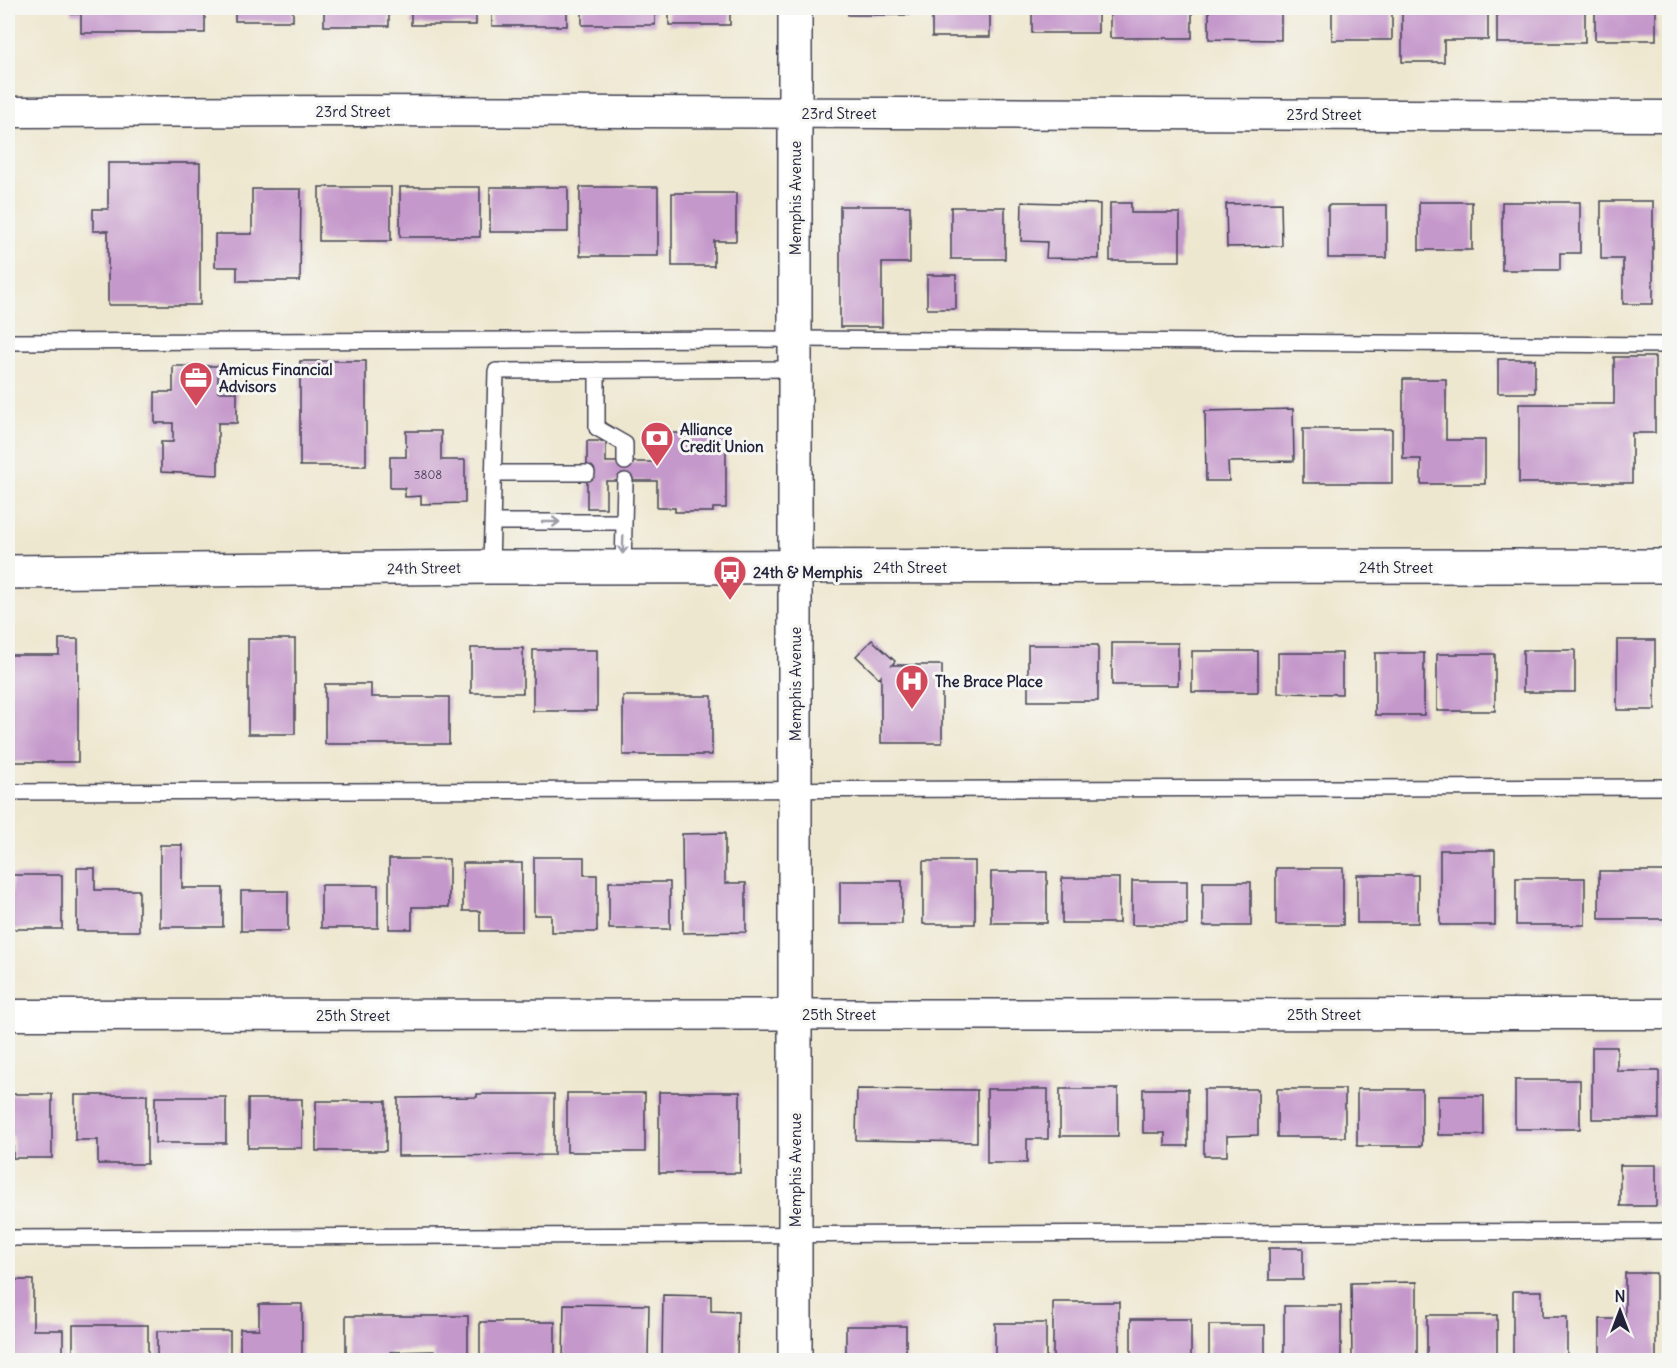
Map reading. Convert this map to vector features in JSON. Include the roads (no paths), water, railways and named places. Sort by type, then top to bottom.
[{"type":"street","name":"Memphis Avenue","points":[[795,8],[795,1360]]},
{"type":"street","name":"23rd Street","points":[[8,112],[795,112],[1670,116]]},
{"type":"street","name":"24th Street","points":[[8,572],[491,567],[1670,566]]},
{"type":"street","name":"25th Street","points":[[8,1015],[1670,1014]]},
{"type":"lane","points":[[8,342],[795,354],[1670,345]]},
{"type":"lane","points":[[491,567],[496,371],[597,370],[795,354]]},
{"type":"lane","points":[[597,370],[597,428],[625,444],[625,462]]},
{"type":"lane","points":[[494,473],[587,473]]},
{"type":"lane","points":[[623,568],[625,481]]},
{"type":"lane","points":[[492,522],[624,522]]},
{"type":"lane","points":[[8,792],[795,792],[1670,787]]},
{"type":"lane","points":[[8,1238],[1670,1231]]},
{"type":"place","name":"Amicus Financial Advisors","points":[[196,407]]},
{"type":"place","name":"Alliance Credit Union","points":[[657,467]]},
{"type":"place","name":"24th & Memphis","points":[[730,601]]},
{"type":"place","name":"The Brace Place","points":[[912,710]]}]
